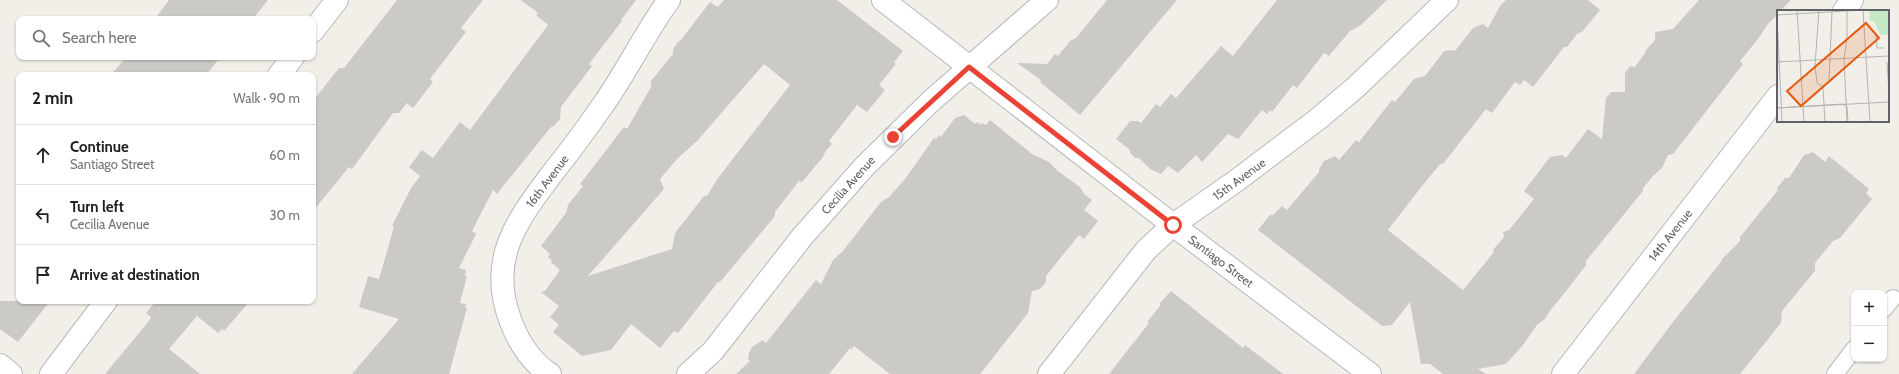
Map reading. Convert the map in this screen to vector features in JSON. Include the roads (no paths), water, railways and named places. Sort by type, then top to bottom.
[{"type":"street","points":[[316,27],[337,0]]},
{"type":"street","name":"16th Avenue","points":[[542,372],[516,334],[507,312],[502,290],[502,267],[508,243],[517,222],[609,97],[669,0]]},
{"type":"street","name":"Santiago Street","points":[[883,0],[1173,225],[1370,374]]},
{"type":"street","name":"Cecilia Avenue","points":[[688,374],[713,351],[784,258],[864,167],[931,100],[1047,0]]},
{"type":"street","name":"15th Avenue","points":[[1049,374],[1146,250],[1173,225],[1236,181],[1318,119],[1356,87],[1447,0]]},
{"type":"street","points":[[1845,10],[1852,0]]},
{"type":"street","points":[[281,72],[291,60]]},
{"type":"street","name":"14th Avenue","points":[[1563,374],[1777,97]]},
{"type":"street","points":[[51,374],[104,304]]},
{"type":"street","points":[[0,365],[11,374]]},
{"type":"lane","points":[[1835,374],[1851,353]]}]
